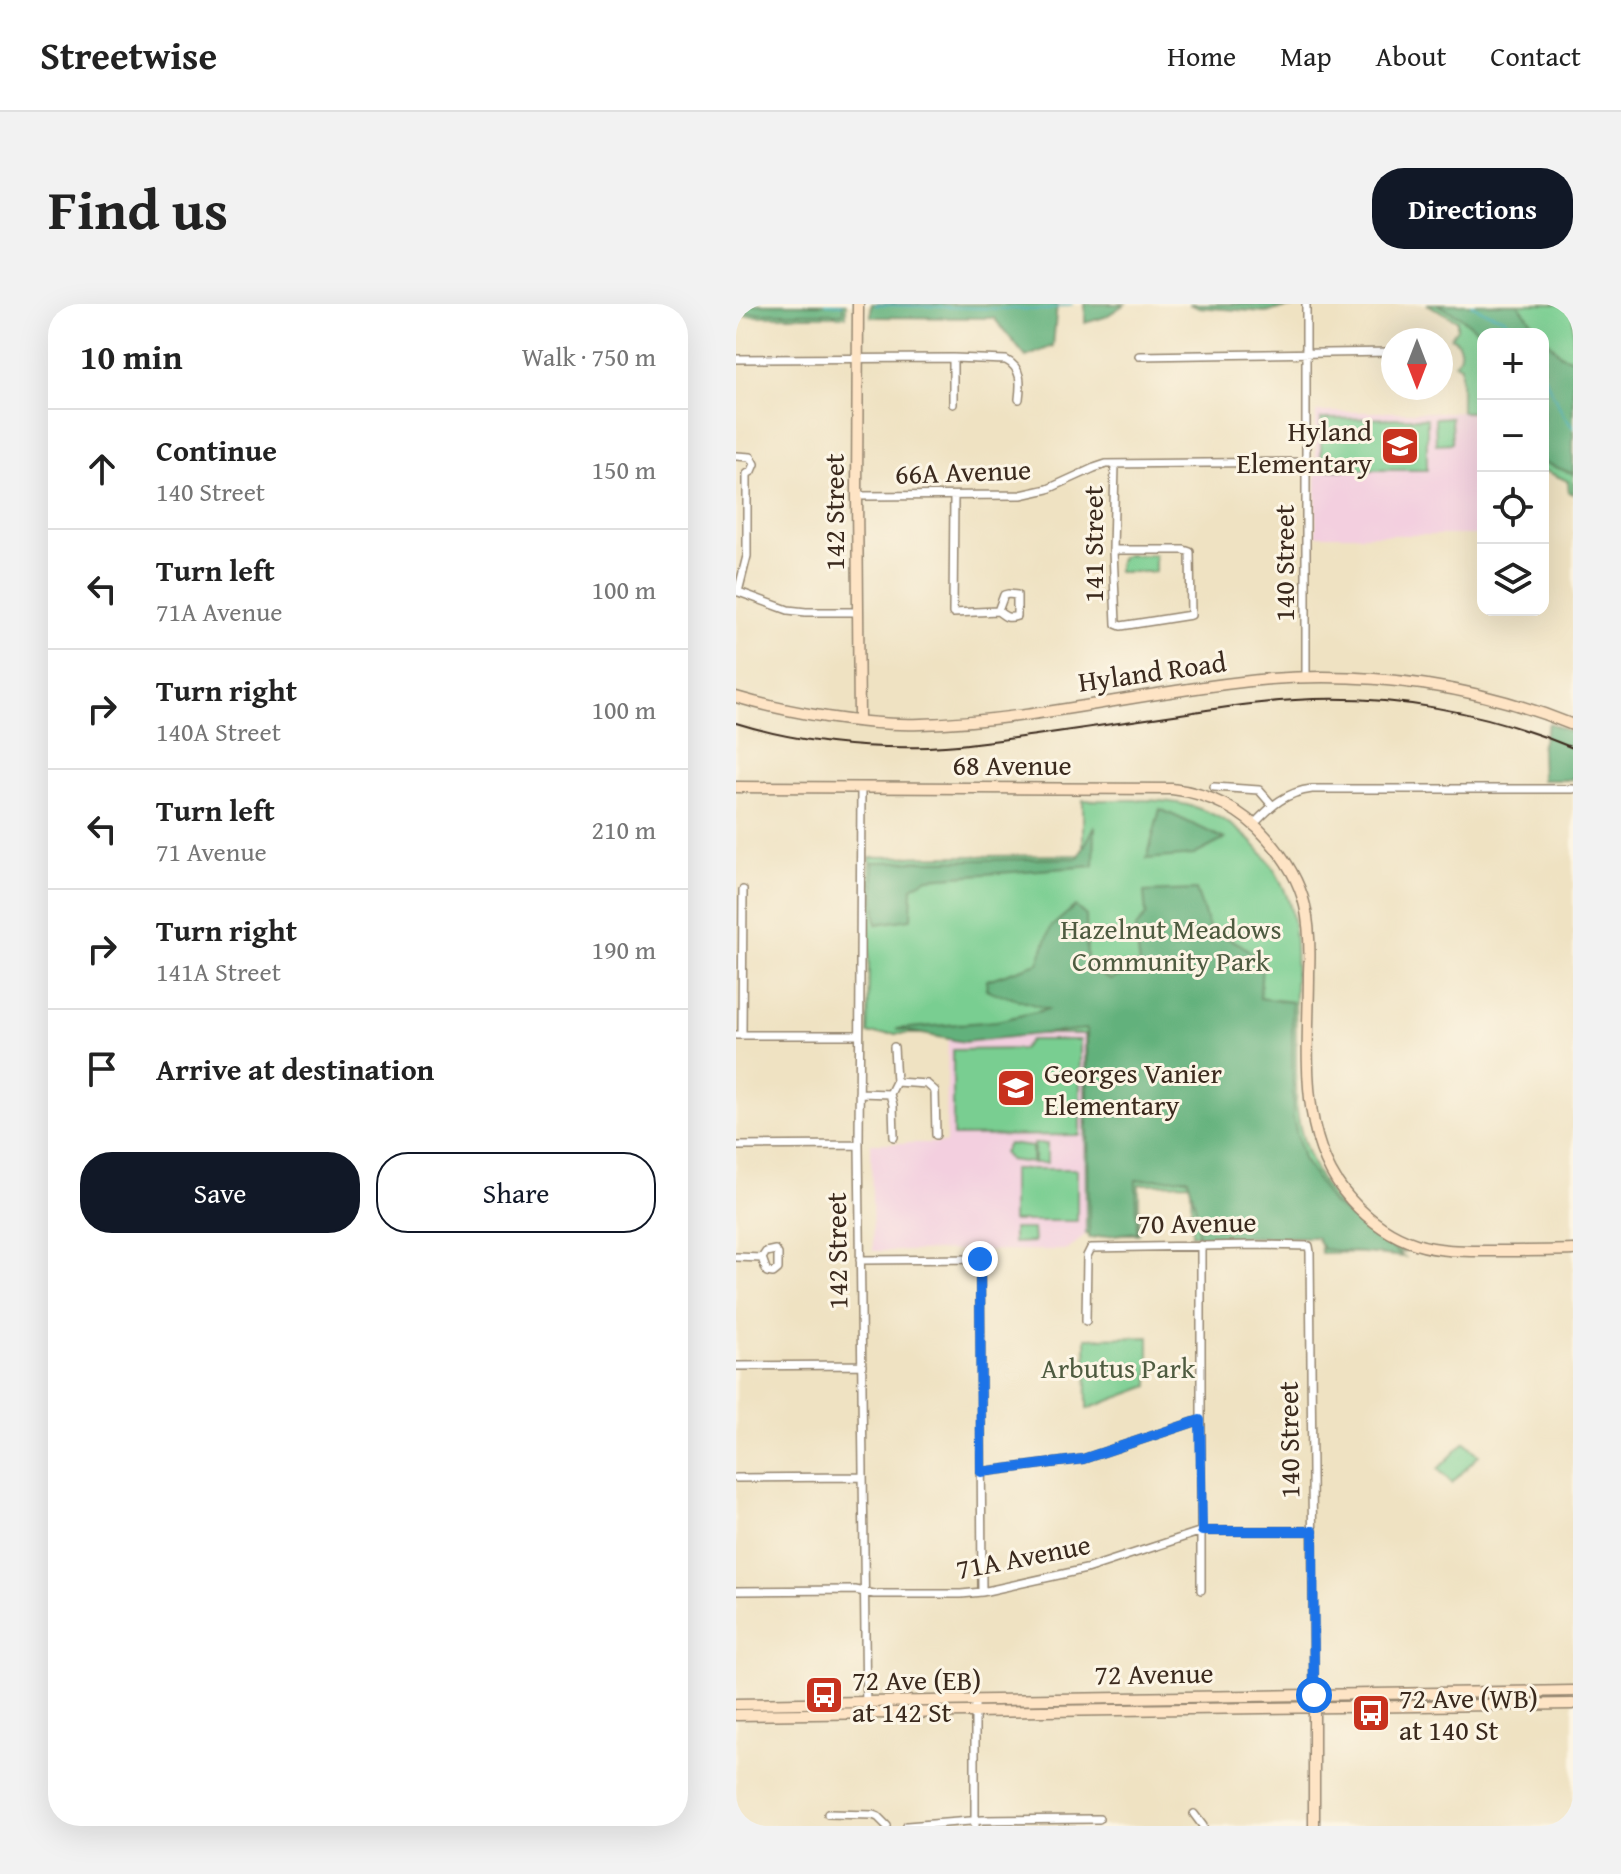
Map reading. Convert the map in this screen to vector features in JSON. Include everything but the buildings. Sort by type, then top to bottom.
[{"type":"street","name":"142 Street","points":[[858,304],[859,720]]},
{"type":"street","name":"140 Street","points":[[1306,304],[1306,677]]},
{"type":"street","points":[[1139,356],[1381,352]]},
{"type":"street","points":[[953,358],[953,404]]},
{"type":"street","points":[[736,359],[953,358],[1009,361],[1021,380],[1019,399]]},
{"type":"street","points":[[736,456],[754,460],[754,467],[743,474],[747,556],[737,592],[788,610],[858,612]]},
{"type":"street","name":"66A Avenue","points":[[857,496],[1021,495],[1048,489],[1099,466],[1115,464],[1307,462]]},
{"type":"street","name":"141 Street","points":[[1113,550],[1190,552],[1191,615],[1121,626],[1116,624],[1113,550],[1115,464]]},
{"type":"street","points":[[954,496],[953,613],[998,611]]},
{"type":"street","name":"Hyland Road","points":[[736,697],[797,711],[903,724],[964,722],[1235,683],[1306,677],[1376,679],[1427,685],[1499,700],[1573,725]]},
{"type":"street","name":"68 Avenue","points":[[736,787],[1172,789],[1216,801],[1254,824]]},
{"type":"street","points":[[1214,787],[1259,790],[1272,805]]},
{"type":"street","name":"142 Street","points":[[861,788],[859,1145],[866,1708]]},
{"type":"street","points":[[1573,789],[1312,789],[1291,794],[1272,805],[1254,824],[1287,864],[1306,909],[1310,956],[1311,1113],[1319,1147],[1333,1176],[1359,1209],[1414,1244],[1446,1251],[1573,1250]]},
{"type":"street","points":[[743,890],[739,1034],[859,1035]]},
{"type":"street","points":[[894,1047],[896,1082],[890,1094],[894,1137]]},
{"type":"street","points":[[896,1082],[927,1084],[935,1091],[936,1135]]},
{"type":"street","points":[[859,1093],[890,1094]]},
{"type":"street","points":[[736,1146],[859,1145]]},
{"type":"street","points":[[1201,1245],[1201,1590]]},
{"type":"street","name":"140 Street","points":[[1309,1246],[1314,1826]]},
{"type":"street","name":"70 Avenue","points":[[1086,1321],[1088,1251],[1094,1248],[1309,1246]]},
{"type":"street","points":[[736,1257],[762,1258]]},
{"type":"street","points":[[860,1260],[980,1259],[982,1592]]},
{"type":"street","points":[[736,1366],[862,1365]]},
{"type":"street","points":[[981,1472],[1083,1459],[1200,1420]]},
{"type":"street","points":[[736,1478],[862,1477]]},
{"type":"street","name":"71A Avenue","points":[[736,1591],[855,1590],[874,1594],[982,1592],[1086,1569],[1202,1531],[1313,1531]]},
{"type":"street","name":"72 Avenue","points":[[736,1715],[975,1700],[1573,1691]]},
{"type":"street","points":[[975,1700],[975,1823]]},
{"type":"street","name":"72 Avenue","points":[[736,1704],[975,1713],[1573,1704]]},
{"type":"street","points":[[828,1814],[873,1815],[887,1826]]},
{"type":"street","points":[[1194,1814],[1203,1826]]},
{"type":"street","points":[[907,1826],[1099,1819]]},
{"type":"shaded area","name":"Hyland Elementary","points":[[1316,412],[1477,412],[1477,535],[1316,535]]},
{"type":"shaded area","name":"Georges Vanier Elementary","points":[[948,1034],[1085,1034],[1086,1234],[1068,1250],[873,1251],[871,1143],[946,1143]]},
{"type":"green space","points":[[736,304],[846,304],[846,316],[736,316]]},
{"type":"green space","points":[[736,304],[843,304],[843,313],[736,313]]},
{"type":"green space","points":[[871,304],[1057,304],[1053,346],[1026,357],[994,318],[871,317]]},
{"type":"green space","points":[[1085,304],[1125,304],[1105,317],[1085,323]]},
{"type":"green space","points":[[1189,304],[1294,304],[1293,307],[1265,312]]},
{"type":"green space","points":[[1427,304],[1573,304],[1573,494],[1569,492],[1568,481],[1549,473],[1549,328],[1477,328],[1477,412],[1461,412],[1461,366],[1455,363],[1460,349],[1453,339],[1457,320]]},
{"type":"green space","points":[[1437,304],[1518,304],[1537,328],[1477,330]]},
{"type":"green space","points":[[1549,342],[1561,355],[1573,359],[1573,474],[1549,464]]},
{"type":"green space","points":[[1451,417],[1452,443],[1436,444],[1435,418]]},
{"type":"green space","points":[[1427,418],[1427,470],[1321,470],[1321,419]]},
{"type":"green space","points":[[1127,555],[1155,555],[1155,572],[1118,572],[1119,561]]},
{"type":"green space","points":[[1549,723],[1573,733],[1573,780],[1542,780],[1541,747]]},
{"type":"green space","name":"Hazelnut Meadows Community Park","points":[[1083,800],[1149,800],[1187,805],[1225,821],[1257,847],[1270,863],[1288,900],[1293,920],[1296,1104],[1307,1152],[1317,1173],[1344,1211],[1362,1227],[1405,1252],[1321,1253],[1320,1233],[1192,1234],[1191,1183],[1139,1184],[1139,1234],[1086,1234],[1085,1034],[868,1034],[870,857],[1083,855]]},
{"type":"green space","points":[[1160,809],[1225,839],[1194,855],[1147,859]]},
{"type":"green space","points":[[1095,826],[1094,866],[928,878],[912,887],[911,919],[876,924],[873,862],[1078,858]]},
{"type":"green space","points":[[1196,890],[1210,930],[1240,944],[1262,960],[1260,998],[1292,1002],[1293,1118],[1303,1159],[1332,1203],[1404,1257],[1323,1249],[1316,1237],[1198,1237],[1196,1209],[1188,1178],[1136,1180],[1137,1232],[1089,1238],[1087,1029],[964,1042],[896,1029],[997,1021],[1048,1009],[986,990],[987,980],[1038,963],[1051,927],[1075,906],[1086,916],[1087,967],[1111,980],[1140,965],[1135,929],[1146,915],[1144,892]]},
{"type":"green space","points":[[1030,1040],[1080,1040],[1080,1135],[953,1136],[953,1050],[1022,1049]]},
{"type":"green space","points":[[1008,1144],[1032,1147],[1032,1163],[1009,1160],[1003,1153]]},
{"type":"green space","points":[[1034,1144],[1047,1144],[1047,1163],[1034,1163]]},
{"type":"green space","points":[[1012,1169],[1077,1169],[1077,1221],[1012,1221]]},
{"type":"green space","points":[[1013,1229],[1033,1229],[1034,1242],[1013,1243]]},
{"type":"green space","name":"Arbutus Park","points":[[1149,1337],[1149,1386],[1087,1409],[1086,1338]]},
{"type":"green space","points":[[1465,1442],[1479,1455],[1452,1483],[1438,1469]]},
{"type":"waterway","points":[[825,304],[842,305]]},
{"type":"waterway","points":[[875,305],[1047,310],[1072,304]]},
{"type":"waterway","points":[[1471,304],[1504,318],[1515,328]]},
{"type":"waterway","points":[[1549,386],[1573,428]]},
{"type":"railway","points":[[736,723],[831,743],[928,747],[996,741],[1264,702],[1366,700],[1471,715],[1573,748]]},
{"type":"place","name":"Hyland Elementary","points":[[1400,446]]},
{"type":"place","name":"Georges Vanier Elementary","points":[[1016,1088]]},
{"type":"place","name":"72 Ave (EB) at 142 St","points":[[824,1695]]},
{"type":"place","name":"72 Ave (WB) at 140 St","points":[[1371,1713]]},
{"type":"route","points":[[980,1259],[981,1472],[1083,1459],[1200,1420],[1202,1531],[1313,1531],[1314,1695]]}]
